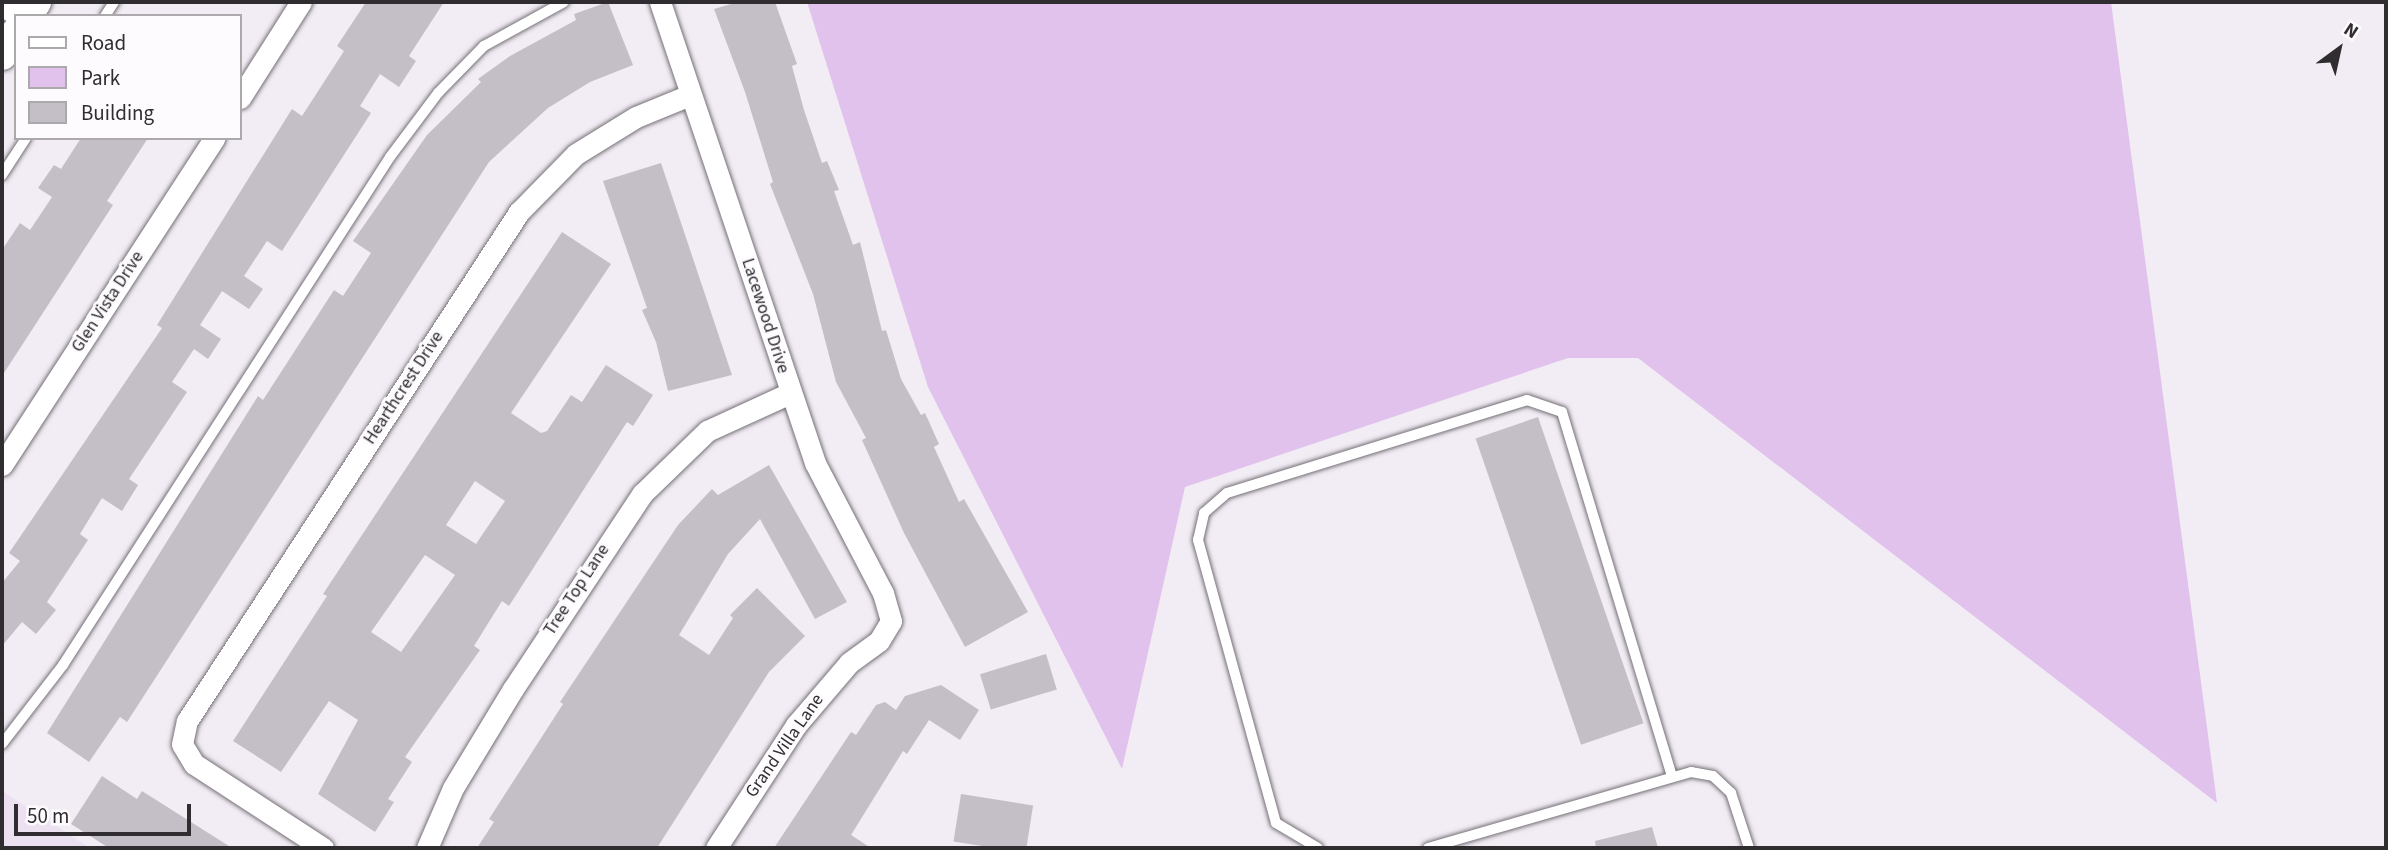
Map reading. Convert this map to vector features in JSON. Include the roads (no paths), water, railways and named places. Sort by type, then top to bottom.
[{"type":"main road","points":[[2,55],[14,36]]},
{"type":"street","points":[[242,95],[302,2]]},
{"type":"street","name":"Lacewood Drive","points":[[660,2],[815,463],[883,593],[891,621]]},
{"type":"street","name":"Hearthcrest Drive","points":[[323,848],[194,764],[182,744],[187,721],[519,212],[576,155],[636,117],[690,95]]},
{"type":"street","name":"Glen Vista Drive","points":[[4,459],[213,140]]},
{"type":"street","name":"Tree Top Lane","points":[[427,848],[453,788],[513,689],[642,494],[707,431],[790,393]]},
{"type":"street","name":"Grand Villa Lane","points":[[716,848],[796,725],[849,663],[879,641],[891,621]]},
{"type":"lane","points":[[2,744],[63,666],[382,169],[438,93],[484,47],[564,2]]},
{"type":"lane","points":[[2,175],[25,140]]},
{"type":"lane","points":[[1318,848],[1276,823],[1198,540],[1203,513],[1227,493],[1527,401],[1562,412],[1672,777]]},
{"type":"lane","points":[[1428,848],[1691,772],[1713,776],[1731,793],[1749,848]]}]
